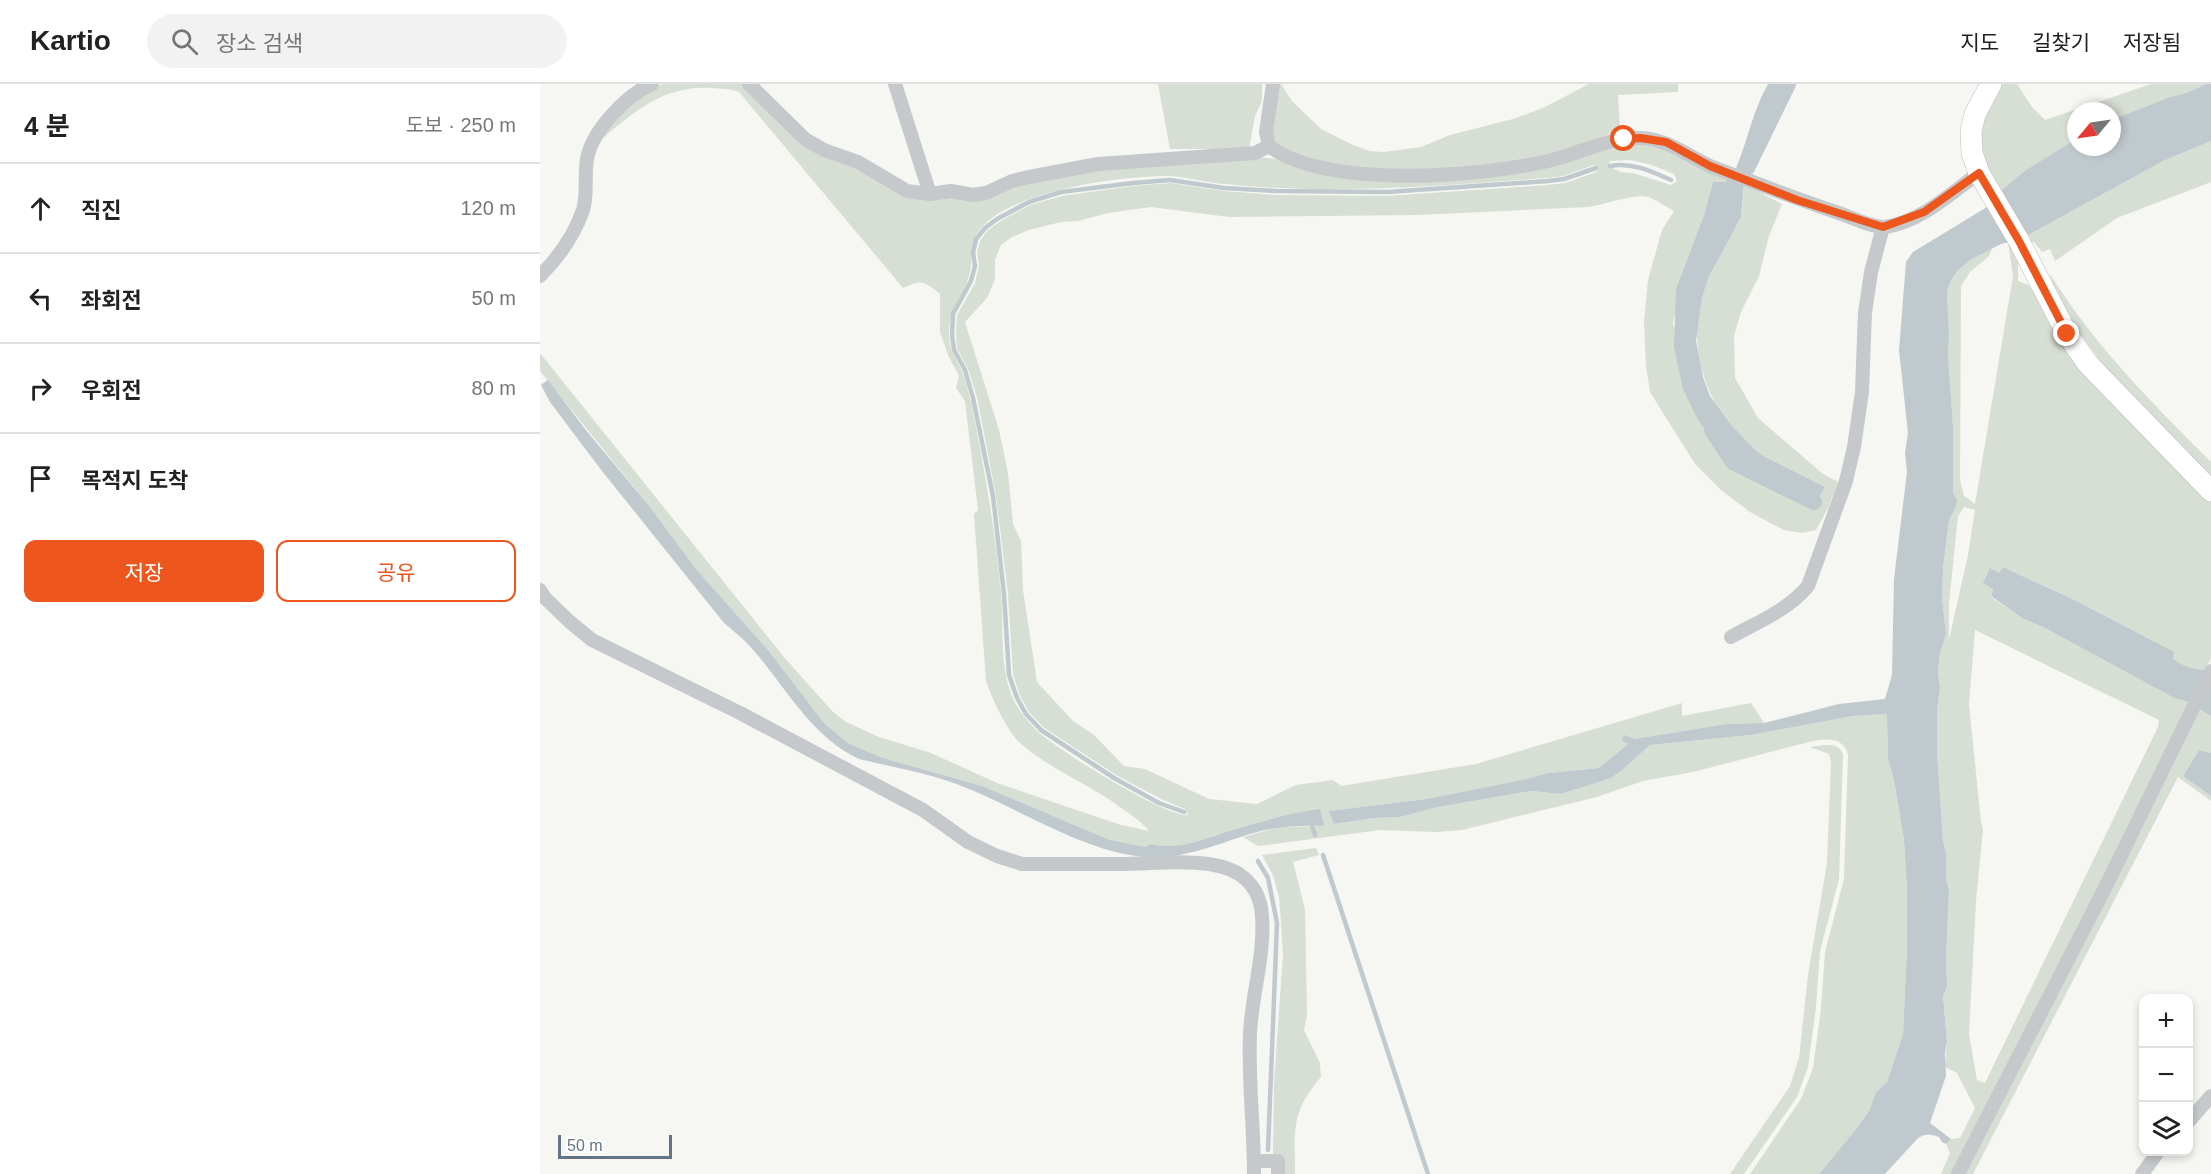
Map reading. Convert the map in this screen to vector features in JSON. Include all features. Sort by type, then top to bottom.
[{"type":"main road","points":[[1991,84],[1975,114],[1971,131],[1972,153],[1979,173],[2019,241],[2067,334],[2088,364],[2211,491]]},
{"type":"street","points":[[540,276],[564,248],[575,230],[584,207],[587,159],[592,142],[618,108],[632,95],[652,84]]},
{"type":"street","points":[[749,84],[805,139],[824,150],[858,162],[907,191],[930,194],[951,191],[973,195],[986,193],[1012,181],[1098,164],[1255,153],[1269,146]]},
{"type":"street","points":[[895,84],[930,194]]},
{"type":"street","points":[[1273,84],[1266,132],[1269,146],[1288,158],[1302,163],[1340,171],[1390,175],[1443,175],[1509,169],[1550,161],[1611,141],[1640,138],[1666,142],[1710,166],[1797,200],[1883,227],[1924,212],[1979,173]]},
{"type":"street","points":[[1731,637],[1791,603],[1808,586],[1843,489],[1854,447],[1862,392],[1865,313],[1871,272],[1883,227]]},
{"type":"street","points":[[540,590],[545,598],[592,640],[740,713],[923,810],[968,842],[997,856],[1022,864],[1196,863],[1224,868],[1243,878],[1256,891],[1262,916],[1250,1037],[1254,1167],[1278,1167]]},
{"type":"street","points":[[1958,1174],[2108,882],[2211,671]]},
{"type":"street","points":[[2193,1116],[2211,1096]]},
{"type":"street","points":[[2142,1174],[2155,1156]]},
{"type":"shaded area","points":[[663,84],[743,84],[841,159],[905,195],[1013,185],[1099,169],[1256,157],[1463,178],[1612,144],[1653,143],[1728,179],[1726,182],[1713,182],[1704,215],[1676,289],[1677,306],[1673,324],[1713,439],[1766,481],[1819,497],[1824,487],[1770,461],[1744,440],[1728,422],[1705,380],[1699,358],[1697,334],[1699,310],[1705,286],[1716,261],[1740,219],[1744,184],[1782,204],[1769,236],[1759,276],[1741,312],[1734,336],[1735,378],[1758,418],[1823,474],[1838,482],[1816,530],[1802,533],[1784,530],[1750,512],[1721,490],[1695,464],[1650,392],[1644,322],[1648,280],[1662,230],[1674,211],[1648,197],[1627,198],[1588,207],[1416,215],[1229,217],[1151,207],[1108,213],[1029,230],[1012,237],[1001,245],[995,260],[995,279],[987,298],[965,322],[999,430],[1008,473],[1013,524],[1021,541],[1023,590],[1037,682],[1073,721],[1094,735],[1124,766],[1145,769],[1209,799],[1257,804],[1296,785],[1333,780],[1341,786],[1476,764],[1682,703],[1682,716],[1751,703],[1764,723],[1726,724],[1634,739],[1599,768],[1548,773],[1426,799],[1330,811],[1335,824],[1400,817],[1438,807],[1531,791],[1561,794],[1611,778],[1650,745],[1751,735],[1853,716],[1887,714],[1888,759],[1894,780],[1904,840],[1907,890],[1903,1034],[1887,1082],[1876,1092],[1869,1111],[1857,1128],[1819,1174],[1750,1174],[1801,1099],[1813,1068],[1825,952],[1844,879],[1848,755],[1846,749],[1838,741],[1809,742],[1693,772],[1643,781],[1597,797],[1462,830],[1436,832],[1380,830],[1258,846],[1243,837],[1279,827],[1323,826],[1320,810],[1274,818],[1190,843],[1170,846],[1150,844],[1146,847],[1110,840],[982,786],[883,758],[848,743],[824,723],[768,650],[696,569],[650,507],[540,371],[540,353],[783,656],[832,711],[846,722],[879,737],[931,753],[997,783],[1121,825],[1149,831],[1137,819],[1113,802],[1045,762],[1021,744],[1005,722],[986,681],[974,514],[978,510],[965,401],[956,388],[959,376],[940,332],[940,294],[923,283],[915,283],[903,288],[739,92],[693,88],[662,96],[635,112],[596,144],[625,110],[652,89]],"holes":[[[1629,160],[1649,164],[1674,174],[1677,181],[1671,185],[1633,173],[1621,172],[1608,166],[1610,161]],[[1594,165],[1598,168],[1597,172],[1565,183],[1387,196],[1275,195],[1224,191],[1170,183],[1133,186],[1062,196],[1030,205],[987,231],[980,241],[977,253],[979,266],[975,283],[957,315],[957,349],[968,369],[977,397],[996,496],[1008,594],[1013,674],[1020,696],[1029,712],[1043,727],[1116,775],[1185,809],[1188,815],[1175,813],[1135,794],[1087,766],[1037,731],[1014,701],[1006,675],[999,569],[985,473],[967,386],[949,341],[951,317],[966,285],[972,245],[981,228],[997,215],[1017,204],[1042,195],[1097,182],[1124,179],[1169,176],[1267,187],[1388,188],[1547,178],[1563,176]]]},
{"type":"shaded area","points":[[1158,84],[1262,84],[1262,101],[1255,116],[1249,149],[1170,149]]},
{"type":"shaded area","points":[[1278,84],[1281,84],[1292,101],[1321,129],[1369,151],[1384,152],[1421,147],[1450,135],[1513,119],[1543,108],[1589,84],[1678,84],[1678,92],[1618,95],[1620,130],[1548,154],[1499,164],[1392,169],[1319,162],[1291,153],[1271,139]]},
{"type":"shaded area","points":[[1768,84],[1788,84],[1763,132],[1748,174],[1736,168],[1758,104]]},
{"type":"shaded area","points":[[1999,84],[2017,84],[2032,107],[2045,120],[2067,113],[2067,145],[2026,170],[1997,194],[1983,169],[1976,127]]},
{"type":"shaded area","points":[[2151,84],[2206,84],[2121,116],[2121,102],[2098,102]]},
{"type":"shaded area","points":[[2211,84],[2211,141],[2163,161],[2021,239],[1997,194],[2026,170],[2067,145],[2067,156],[2121,156],[2121,116]]},
{"type":"shaded area","points":[[2211,141],[2211,182],[2117,218],[2055,261],[2050,249],[2042,252],[2034,242],[2021,239],[2163,161]]},
{"type":"shaded area","points":[[1728,179],[1744,184],[1741,217],[1709,276],[1702,297],[1696,341],[1703,377],[1710,396],[1731,425],[1755,450],[1825,487],[1819,497],[1807,492],[1804,497],[1796,495],[1755,474],[1713,439],[1698,420],[1683,389],[1674,347],[1676,289],[1704,215],[1713,182],[1725,182]]},
{"type":"shaded area","points":[[1992,204],[2012,241],[2001,244],[1970,260],[1958,270],[1947,291],[1948,355],[1953,427],[1953,493],[1957,500],[1949,520],[1943,568],[1942,597],[1946,634],[1940,653],[1938,672],[1940,688],[1937,711],[1937,752],[1943,841],[1946,853],[1946,879],[1949,890],[1947,987],[1943,996],[1947,1041],[1946,1076],[1930,1123],[1951,1139],[1946,1144],[1936,1136],[1928,1134],[1921,1136],[1885,1174],[1819,1174],[1857,1128],[1869,1111],[1876,1092],[1887,1082],[1903,1034],[1907,890],[1904,840],[1894,780],[1888,759],[1887,714],[1853,716],[1751,735],[1650,745],[1611,778],[1561,794],[1531,791],[1438,807],[1400,817],[1334,824],[1329,811],[1426,799],[1548,773],[1599,768],[1628,744],[1622,740],[1624,735],[1634,739],[1726,724],[1764,723],[1839,704],[1885,699],[1892,675],[1894,579],[1907,472],[1905,453],[1908,433],[1899,350],[1906,262],[1913,252]]},
{"type":"shaded area","points":[[2008,242],[2018,254],[2018,281],[2028,285],[2040,297],[2211,497],[2211,658],[2205,670],[2190,669],[2139,636],[2072,600],[2003,567],[1999,574],[1990,569],[1993,589],[1991,597],[2022,618],[2045,628],[2174,698],[2189,702],[2095,897],[1953,1174],[1941,1174],[1950,1153],[1946,1144],[1951,1139],[1960,1138],[1975,1108],[1957,1073],[1945,1067],[1947,1040],[1943,996],[1947,987],[1949,890],[1946,879],[1946,853],[1943,841],[1937,752],[1937,711],[1940,688],[1938,672],[1940,652],[1946,634],[1942,597],[1943,568],[1949,520],[1955,509],[1947,291],[1958,270],[1970,260],[1992,248],[1989,256],[1970,272],[1961,286],[1960,480],[1964,496],[1975,504],[2013,276]],"holes":[[[1964,507],[1975,510],[1968,555],[1949,640],[1949,603],[1958,516]],[[1975,630],[2159,720],[2158,727],[1985,1083],[1977,1080],[1969,1034],[1976,901],[1983,829],[1969,704]]]},
{"type":"shaded area","points":[[2050,274],[2085,325],[2105,349],[2211,462],[2211,477],[2118,382],[2076,327],[2060,300]]},
{"type":"shaded area","points":[[548,380],[585,429],[650,507],[696,569],[768,650],[824,723],[848,743],[883,758],[982,786],[1110,840],[1146,847],[1150,844],[1172,846],[1192,843],[1265,820],[1320,809],[1324,826],[1269,829],[1176,856],[1146,857],[1124,854],[1078,840],[956,784],[859,759],[841,749],[811,722],[746,642],[724,623],[602,471],[550,402],[541,385]]},
{"type":"shaded area","points":[[2003,567],[2072,599],[2174,652],[2173,659],[2181,664],[2205,670],[2189,702],[2174,698],[2045,628],[2022,618],[1991,596],[1993,589],[1983,583],[1990,568],[1999,573]]},
{"type":"shaded area","points":[[2211,685],[2211,716],[2199,709]]},
{"type":"shaded area","points":[[2199,709],[2211,716],[2211,753],[2199,750],[2183,776],[2211,796],[2211,801],[2178,777],[1973,1174],[1964,1174]]},
{"type":"shaded area","points":[[1836,746],[1843,755],[1839,879],[1820,951],[1808,1067],[1797,1097],[1744,1174],[1730,1174],[1790,1086],[1799,1058],[1808,975],[1827,863],[1831,763],[1829,754],[1810,747]]},
{"type":"shaded area","points":[[2199,750],[2211,753],[2211,796],[2183,776]]},
{"type":"shaded area","points":[[1316,848],[1319,855],[1293,862],[1305,909],[1307,1015],[1304,1030],[1320,1063],[1321,1077],[1304,1101],[1296,1122],[1295,1174],[1280,1174],[1273,1156],[1274,1083],[1283,955],[1279,897],[1273,875],[1262,855]]},
{"type":"waterway","points":[[1747,168],[1788,84]]},
{"type":"waterway","points":[[1610,166],[1634,166],[1671,180]]},
{"type":"waterway","points":[[1184,812],[1159,803],[1114,778],[1041,730],[1026,714],[1017,698],[1009,675],[1004,594],[993,496],[973,398],[965,370],[954,350],[952,335],[953,314],[971,281],[975,266],[973,253],[976,239],[997,219],[1029,202],[1061,192],[1133,183],[1170,180],[1224,188],[1276,191],[1387,192],[1548,181],[1564,179],[1596,168]]},
{"type":"waterway","points":[[1712,430],[1733,462],[1814,502]]},
{"type":"waterway","points":[[1312,826],[1315,835]]},
{"type":"waterway","points":[[1323,855],[1428,1174]]},
{"type":"waterway","points":[[1258,861],[1268,878],[1277,923],[1268,1150]]},
{"type":"route","points":[[1624,139],[1640,138],[1666,142],[1710,166],[1797,200],[1883,227],[1924,212],[1979,173],[2019,241],[2067,334]]}]
